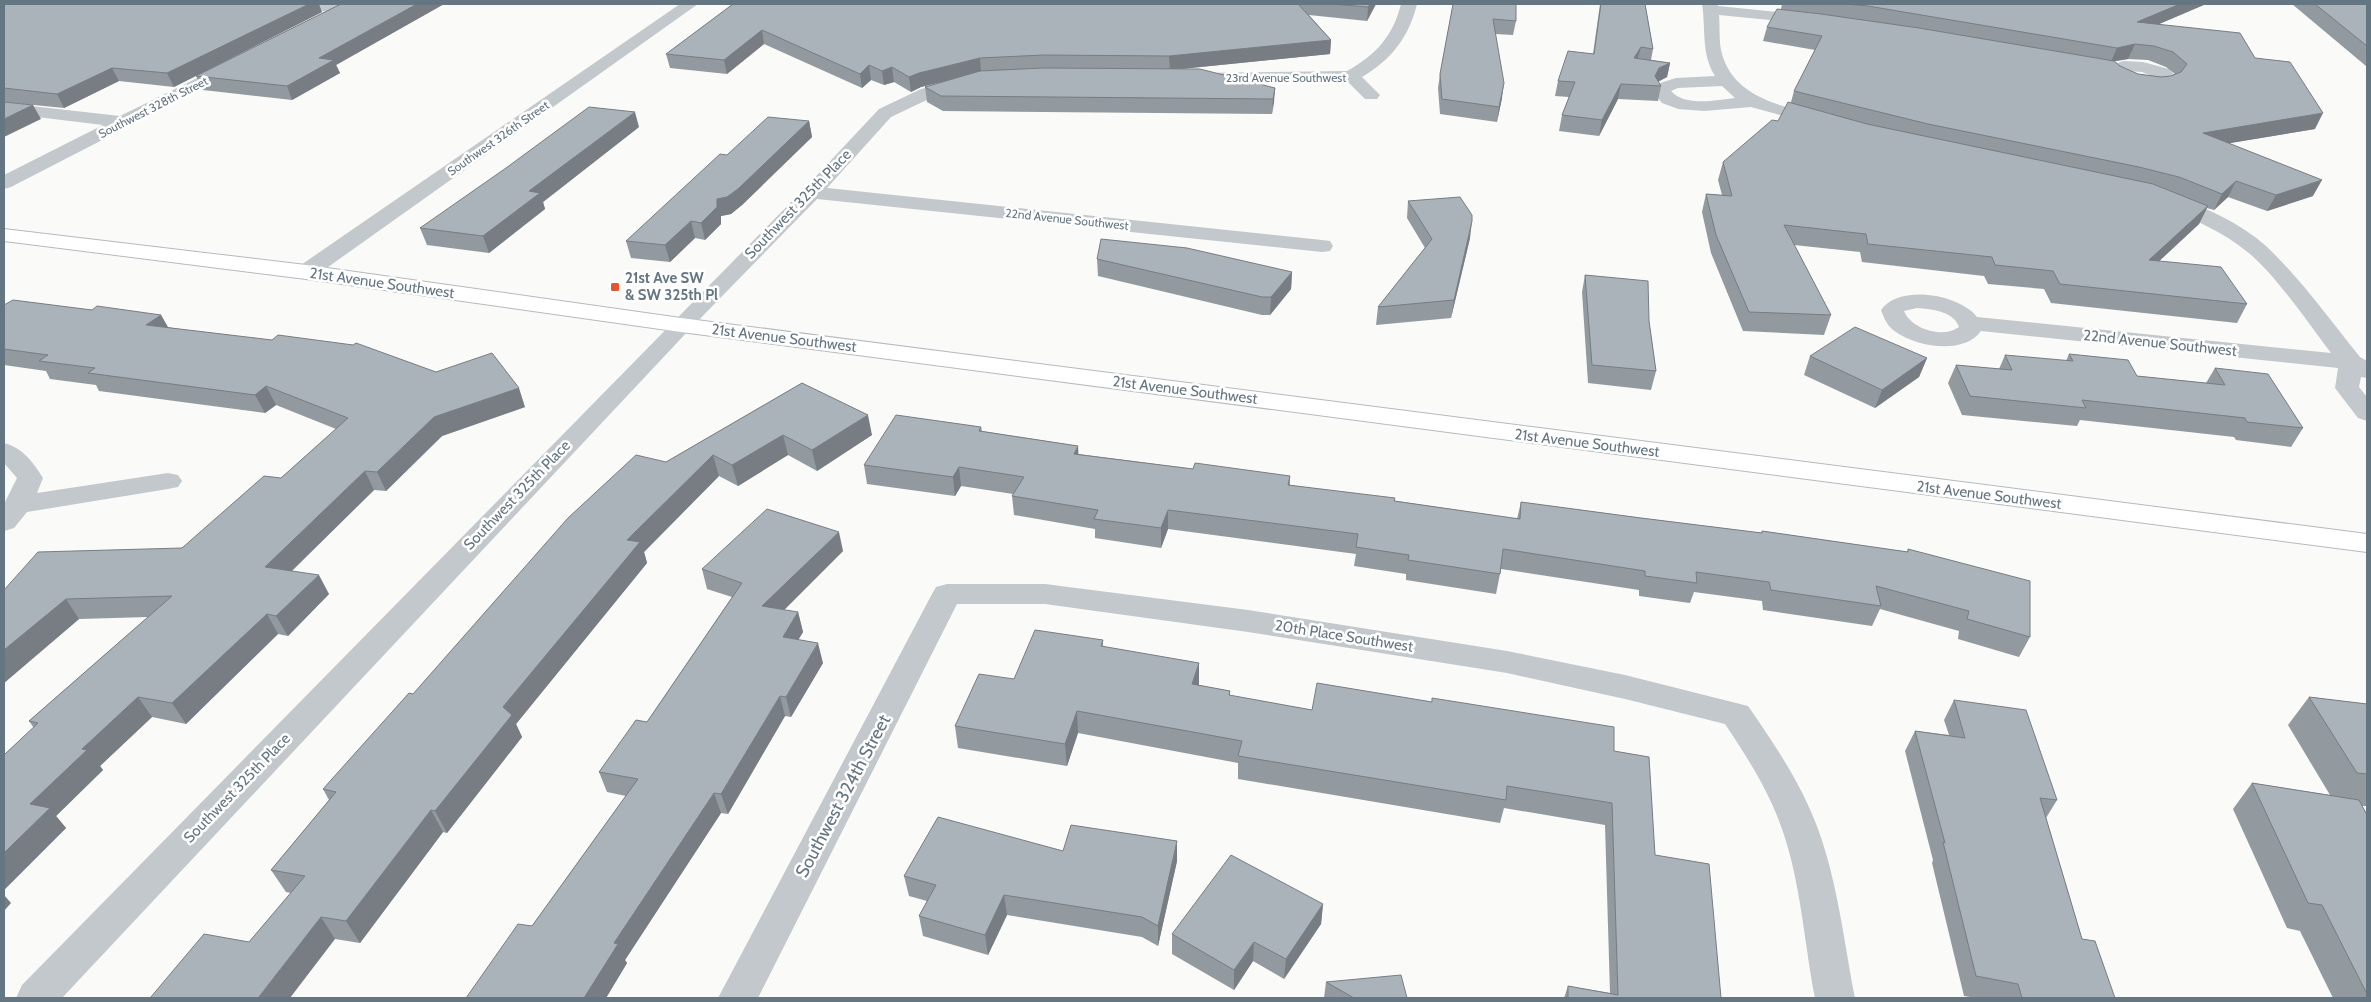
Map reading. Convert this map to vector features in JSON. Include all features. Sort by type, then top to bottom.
[{"type":"main road","name":"21st Avenue Southwest","points":[[4,235],[306,272],[681,324],[2367,543]]},
{"type":"street","points":[[305,4],[351,6]]},
{"type":"street","name":"Southwest 326th Street","points":[[306,272],[690,4]]},
{"type":"street","points":[[1351,76],[1371,65],[1388,50],[1401,32],[1409,4]]},
{"type":"street","points":[[321,21],[351,6]]},
{"type":"street","points":[[1828,21],[1710,7],[1713,51],[1727,81],[1747,98],[1836,126]]},
{"type":"street","name":"Southwest 328th Street","points":[[4,183],[244,60]]},
{"type":"street","points":[[2066,62],[2114,70]]},
{"type":"street","name":"23rd Avenue Southwest","points":[[1184,78],[1351,76],[1371,95]]},
{"type":"street","name":"Southwest 325th Place","points":[[36,998],[681,324],[812,192],[885,114],[927,93],[981,79]]},
{"type":"street","points":[[1727,81],[1676,83],[1668,85],[1662,92],[1669,100],[1688,105],[1708,106],[1747,98]]},
{"type":"street","points":[[4,108],[123,122]]},
{"type":"street","name":"22nd Avenue Southwest","points":[[812,192],[1322,246]]},
{"type":"street","points":[[2151,195],[2217,222],[2258,250],[2359,367],[2347,388],[2367,413]]},
{"type":"street","name":"22nd Avenue Southwest","points":[[1970,323],[2359,367]]},
{"type":"street","points":[[4,451],[20,463],[30,478],[11,513]]},
{"type":"street","points":[[11,513],[168,482]]},
{"type":"street","name":"20th Place Southwest","points":[[947,594],[1045,594],[1248,621],[1508,662],[1625,687],[1736,716],[1769,762],[1800,829],[1814,884],[1835,998]]},
{"type":"street","name":"Southwest 324th Street","points":[[738,998],[947,594]]},
{"type":"building","points":[[4,4],[309,4],[167,73],[112,68],[57,94],[4,88]]},
{"type":"building","points":[[341,4],[417,4],[319,58],[334,60],[287,86],[196,76]]},
{"type":"building","points":[[733,4],[1298,4],[1331,40],[1169,56],[1043,55],[980,58],[909,77],[892,67],[882,71],[869,65],[860,74],[762,30],[724,60],[666,54]]},
{"type":"building","points":[[1331,4],[1370,4],[1368,7]]},
{"type":"building","points":[[1453,4],[1516,4],[1516,21],[1493,19],[1504,83],[1499,107],[1442,99],[1440,74]]},
{"type":"building","points":[[1601,4],[1645,4],[1653,49],[1641,47],[1634,58],[1670,63],[1659,68],[1655,76],[1661,86],[1621,84],[1602,120],[1562,115],[1575,82],[1558,81],[1568,51],[1594,54]]},
{"type":"building","points":[[1845,4],[2180,4],[2137,22],[2240,33],[2255,58],[2290,62],[2323,113],[2203,133],[2322,180],[2276,195],[2236,181],[2222,194],[2179,177],[2139,167],[1928,124],[1794,91],[1822,36],[1767,27],[1777,9],[1919,28],[2114,61],[2120,66],[2138,74],[2161,77],[2171,76],[2181,72],[2187,64],[2173,52],[2154,46],[2135,44],[2117,48],[1868,6]]},
{"type":"building","points":[[2315,4],[2367,4],[2367,46]]},
{"type":"building","points":[[1043,68],[1200,69],[1275,88],[1273,99],[941,96],[925,87],[980,71]]},
{"type":"building","points":[[4,102],[33,105],[4,119]]},
{"type":"building","points":[[1788,102],[1867,124],[2153,184],[2208,206],[2149,260],[2221,267],[2247,304],[2060,284],[2053,271],[1995,265],[1992,257],[1868,244],[1866,234],[1784,225],[1831,315],[1749,312],[1716,235],[1706,194],[1732,196],[1723,162],[1772,120],[1778,121]]},
{"type":"building","points":[[589,107],[635,112],[529,191],[540,193],[483,236],[420,228],[506,168]]},
{"type":"building","points":[[768,117],[809,121],[738,189],[727,197],[717,199],[717,207],[701,223],[691,221],[665,245],[626,241],[720,154],[727,155]]},
{"type":"building","points":[[1460,197],[1472,215],[1472,221],[1454,300],[1378,307],[1432,239],[1408,201]]},
{"type":"building","points":[[1101,239],[1187,248],[1292,272],[1271,297],[1262,297],[1097,259]]},
{"type":"building","points":[[1585,275],[1648,281],[1649,321],[1656,371],[1592,365]]},
{"type":"building","points":[[13,300],[92,310],[97,306],[161,315],[146,325],[272,340],[278,335],[353,345],[356,343],[436,372],[492,353],[519,388],[434,417],[377,472],[365,471],[265,567],[319,575],[276,616],[267,614],[172,703],[138,697],[82,749],[87,750],[30,804],[50,808],[4,853],[4,755],[38,723],[29,721],[172,596],[66,599],[4,650],[4,590],[38,552],[182,548],[264,476],[281,478],[348,418],[266,386],[255,395],[88,373],[95,368],[39,361],[48,355],[4,349],[4,305]]},
{"type":"building","points":[[1855,327],[1927,358],[1882,390],[1810,356]]},
{"type":"building","points":[[2069,354],[2128,360],[2137,376],[2225,385],[2215,368],[2268,374],[2303,428],[2247,422],[2245,418],[2082,400],[2086,408],[1970,396],[1956,365],[2012,370],[2005,355],[2073,361]]},
{"type":"building","points":[[802,383],[868,415],[812,450],[783,435],[732,465],[713,455],[627,540],[640,542],[503,707],[512,715],[435,811],[431,810],[346,921],[321,917],[258,998],[150,998],[204,934],[249,942],[305,876],[271,870],[336,792],[323,789],[409,693],[413,694],[568,518],[636,455],[666,462]]},
{"type":"building","points":[[896,415],[981,427],[979,431],[1078,446],[1074,454],[1193,469],[1195,463],[1290,476],[1288,485],[1395,498],[1394,501],[1520,519],[1521,502],[1762,533],[1762,531],[1908,552],[1908,549],[2030,581],[2030,637],[1967,619],[1969,611],[1876,586],[1881,606],[1771,590],[1769,582],[1696,572],[1697,583],[1645,576],[1645,571],[1503,549],[1500,574],[1408,560],[1409,555],[1356,547],[1358,534],[1168,510],[1161,528],[1094,519],[1098,510],[1012,496],[1024,477],[959,467],[953,477],[864,465]]},
{"type":"building","points":[[767,509],[839,532],[762,606],[798,612],[783,637],[818,643],[786,697],[780,696],[721,794],[714,793],[614,943],[618,944],[584,998],[466,998],[518,924],[532,926],[638,779],[599,772],[636,720],[647,722],[742,583],[702,569]]},
{"type":"building","points":[[1035,630],[1103,640],[1101,646],[1199,663],[1192,684],[1230,691],[1229,695],[1312,710],[1317,683],[1432,702],[1432,698],[1614,727],[1614,751],[1649,757],[1655,855],[1709,864],[1721,998],[1568,998],[1568,986],[1618,995],[1612,803],[1507,786],[1506,800],[1238,756],[1242,741],[1077,711],[1065,744],[955,726],[979,674],[1014,679]]},
{"type":"building","points":[[2309,697],[2367,704],[2367,774],[2357,773]]},
{"type":"building","points":[[1954,700],[2026,710],[2057,800],[2040,798],[2082,939],[2095,941],[2115,998],[2022,998],[2018,984],[1976,976],[1943,842],[1945,843],[1915,731],[1965,738]]},
{"type":"building","points":[[2252,783],[2359,800],[2367,815],[2367,994],[2322,905],[2308,903]]},
{"type":"building","points":[[938,817],[1063,851],[1071,825],[1177,841],[1158,926],[1142,917],[1004,895],[985,935],[919,916],[936,885],[904,876]]},
{"type":"building","points":[[1231,855],[1323,904],[1286,959],[1254,942],[1234,970],[1172,934]]},
{"type":"building","points":[[1401,975],[1407,998],[1354,998],[1326,982]]},
{"type":"place","name":"21st Ave SW & SW 325th Pl","points":[[615,287]]}]
